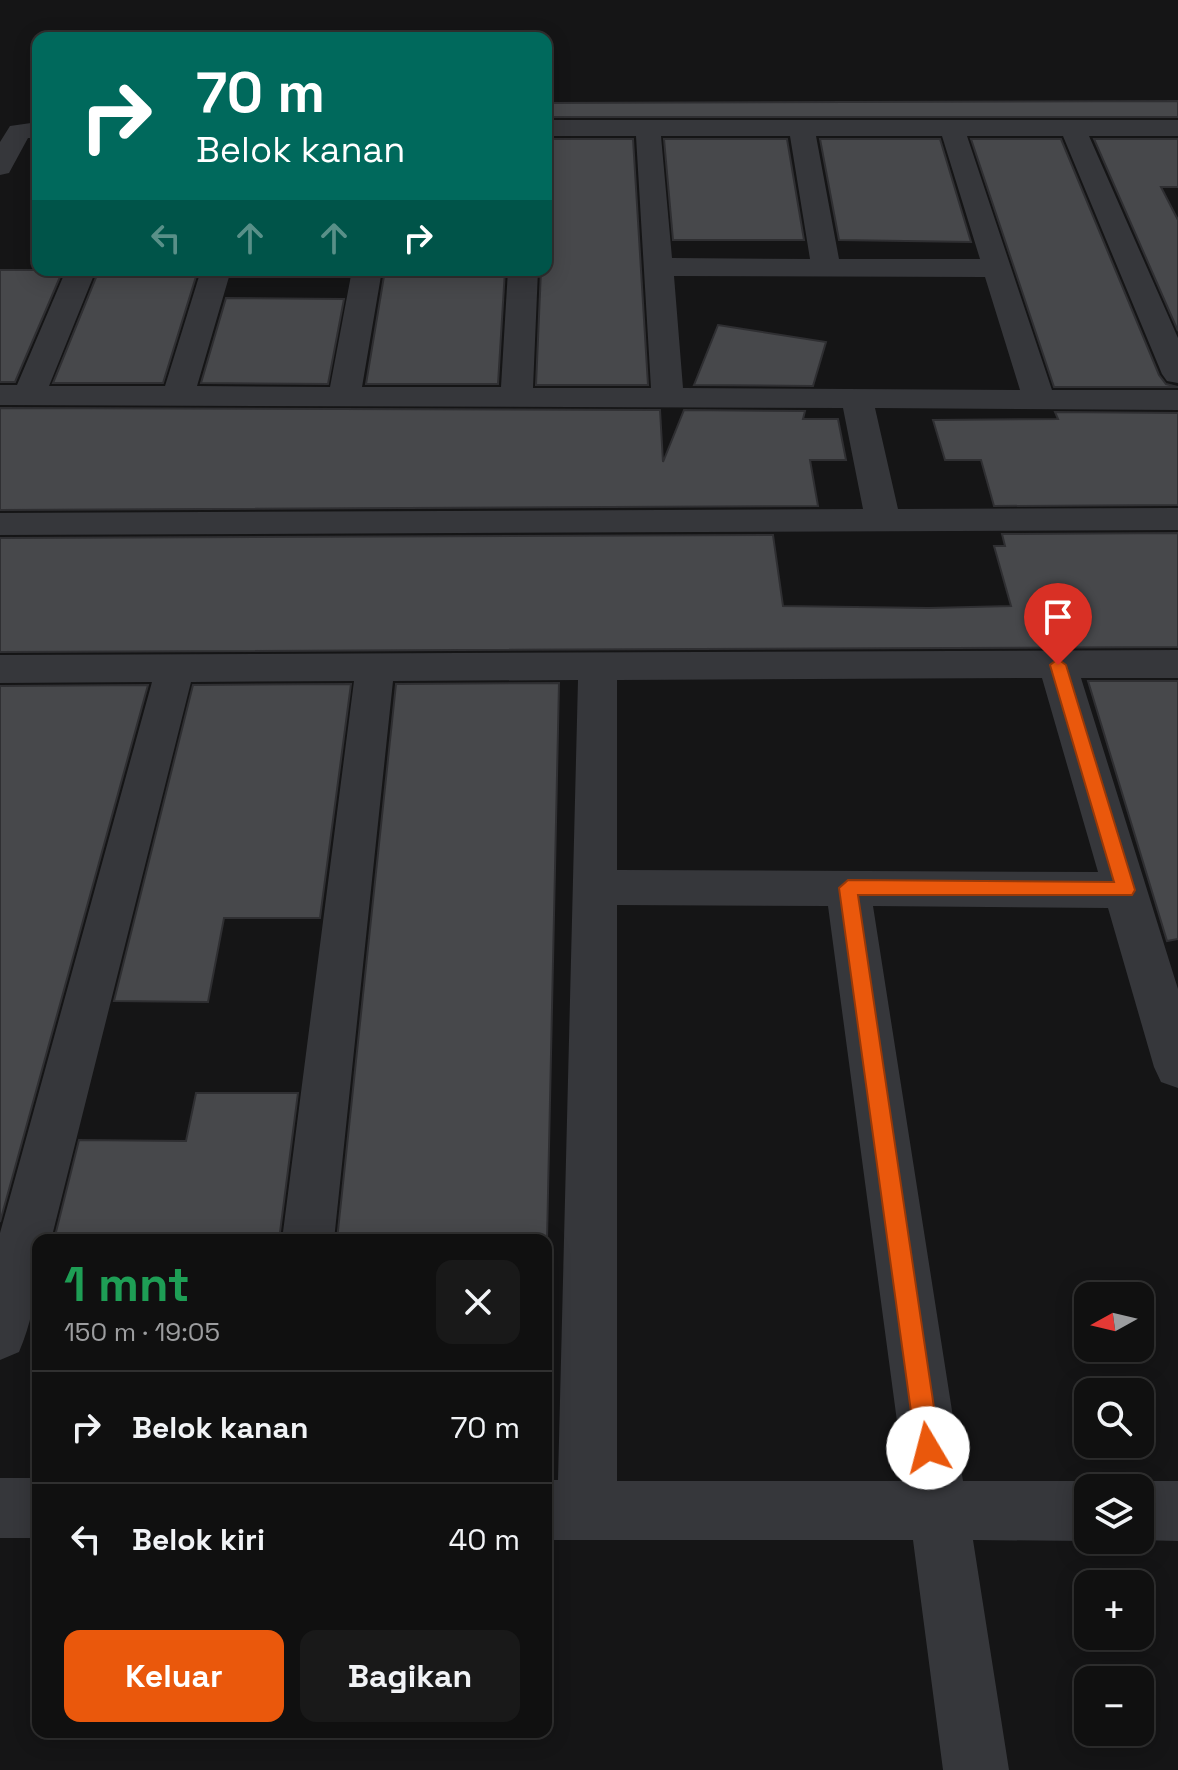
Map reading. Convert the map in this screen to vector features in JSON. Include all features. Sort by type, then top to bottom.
[{"type":"street","points":[[552,128],[1178,128]]},
{"type":"street","points":[[648,128],[668,398]]},
{"type":"street","points":[[802,128],[826,267]]},
{"type":"street","points":[[952,128],[1039,400]]},
{"type":"street","points":[[1073,128],[1178,374]]},
{"type":"street","points":[[0,167],[19,131],[32,130]]},
{"type":"street","points":[[659,267],[997,268]]},
{"type":"street","points":[[78,276],[14,395],[1178,400]]},
{"type":"street","points":[[178,396],[214,276]]},
{"type":"street","points":[[344,396],[366,276]]},
{"type":"street","points":[[517,397],[523,276]]},
{"type":"street","points":[[857,399],[883,520]]},
{"type":"street","points":[[0,524],[1178,519]]},
{"type":"street","points":[[0,669],[1178,664]]},
{"type":"street","points":[[1058,665],[1178,1067]]},
{"type":"street","points":[[598,666],[594,887],[566,1510],[1074,1511]]},
{"type":"street","points":[[309,1234],[375,667]]},
{"type":"street","points":[[0,1333],[175,668]]},
{"type":"street","points":[[594,887],[1125,890]]},
{"type":"street","points":[[848,888],[976,1770]]},
{"type":"street","points":[[0,1508],[32,1508]]},
{"type":"street","points":[[1154,1511],[1178,1511]]},
{"type":"building","points":[[1178,101],[1178,117],[552,117],[552,103]]},
{"type":"building","points":[[552,139],[633,139],[648,385],[536,385],[541,276],[552,276]]},
{"type":"building","points":[[664,139],[787,139],[804,240],[673,240]]},
{"type":"building","points":[[820,139],[940,139],[971,242],[839,240]]},
{"type":"building","points":[[971,139],[1061,139],[1159,375],[1166,384],[1178,387],[1054,387]]},
{"type":"building","points":[[1094,139],[1178,139],[1178,187],[1161,187],[1178,220],[1178,331]]},
{"type":"building","points":[[0,270],[32,270],[32,276],[60,276],[15,382],[0,382]]},
{"type":"building","points":[[97,276],[196,276],[163,383],[53,383]]},
{"type":"building","points":[[384,276],[505,276],[498,384],[366,384]]},
{"type":"building","points":[[226,298],[344,299],[328,384],[201,383]]},
{"type":"building","points":[[718,325],[826,342],[813,386],[694,385]]},
{"type":"building","points":[[0,408],[660,410],[663,462],[684,410],[805,411],[803,419],[838,419],[846,460],[810,460],[818,506],[0,510]]},
{"type":"building","points":[[1055,412],[1178,413],[1178,505],[994,506],[981,460],[945,460],[933,420],[1058,419]]},
{"type":"building","points":[[1178,533],[1178,647],[0,652],[0,538],[773,535],[783,606],[929,608],[1011,606],[994,546],[1005,546],[1002,534]]},
{"type":"building","points":[[1088,681],[1178,681],[1178,939],[1167,941]]},
{"type":"building","points":[[559,683],[547,1234],[338,1234],[396,684]]},
{"type":"building","points":[[351,684],[320,918],[224,918],[208,1002],[114,1001],[193,685]]},
{"type":"building","points":[[148,685],[0,1222],[0,686]]},
{"type":"building","points":[[196,1093],[298,1093],[280,1234],[56,1234],[79,1140],[186,1141]]},
{"type":"route","points":[[928,1448],[848,888],[1125,890],[1058,665]]}]
